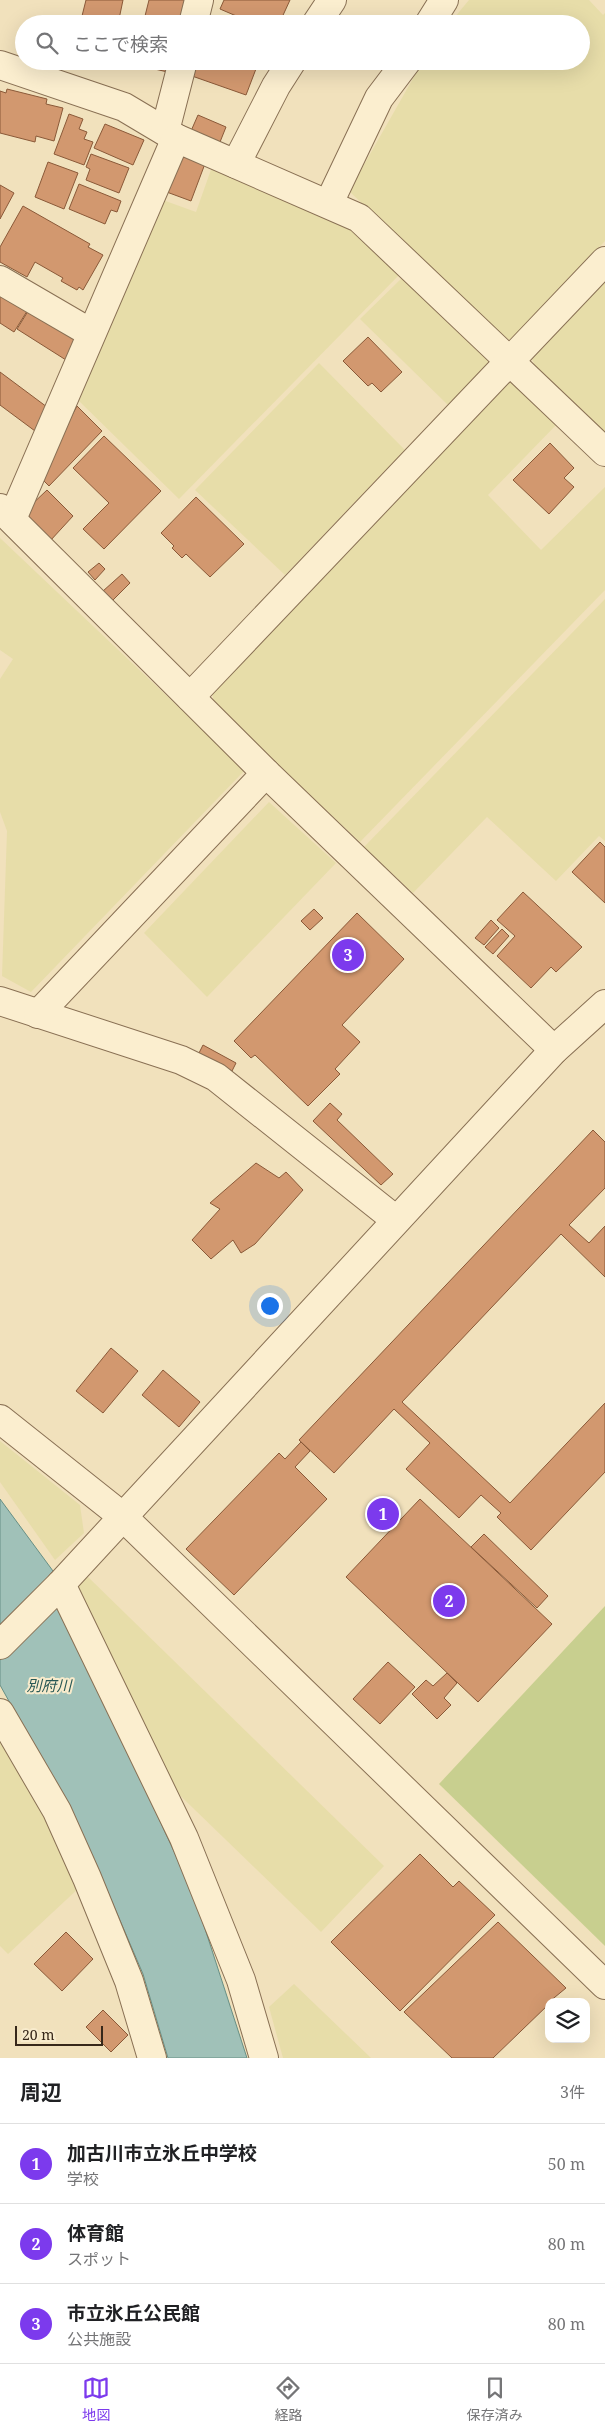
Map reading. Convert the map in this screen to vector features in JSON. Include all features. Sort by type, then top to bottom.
[{"type":"street","points":[[195,15],[199,0]]},
{"type":"street","points":[[322,15],[332,0]]},
{"type":"street","points":[[0,65],[124,107],[171,135],[329,203],[359,218],[605,452]]},
{"type":"street","points":[[182,70],[171,135],[92,334],[6,514],[266,774],[554,1050]]},
{"type":"street","points":[[236,164],[286,70]]},
{"type":"street","points":[[329,203],[379,98],[399,70]]},
{"type":"street","points":[[190,697],[605,261]]},
{"type":"street","points":[[0,280],[92,334]]},
{"type":"street","points":[[38,1014],[266,774]]},
{"type":"street","points":[[0,1002],[181,1060],[216,1077],[396,1220]]},
{"type":"street","points":[[0,1645],[56,1589],[554,1050],[604,1008]]},
{"type":"street","points":[[0,1419],[122,1516],[605,1985]]},
{"type":"street","points":[[56,1589],[184,1838],[241,1980],[262,2057]]},
{"type":"street","points":[[0,1713],[57,1811],[87,1878],[129,1981],[152,2058]]},
{"type":"shaded area","points":[[469,0],[589,0],[603,15],[605,13],[605,241],[510,340],[505,339],[349,191],[418,70],[590,70],[590,15],[456,15]]},
{"type":"shaded area","points":[[213,164],[347,222],[400,274],[179,499],[79,401],[160,199],[196,212]]},
{"type":"shaded area","points":[[403,277],[486,354],[489,362],[449,406],[360,319]]},
{"type":"shaded area","points":[[605,280],[605,434],[535,366],[532,359],[533,353]]},
{"type":"shaded area","points":[[319,363],[405,450],[285,575],[195,490]]},
{"type":"shaded area","points":[[514,380],[559,422],[488,495],[541,550],[605,487],[605,590],[360,842],[214,705],[212,691],[509,381]]},
{"type":"shaded area","points":[[0,538],[245,770],[31,992],[2,976],[7,831],[0,812],[0,679],[13,659],[0,650]]},
{"type":"shaded area","points":[[605,599],[605,841],[599,836],[556,881],[487,817],[413,893],[364,847]]},
{"type":"shaded area","points":[[269,802],[336,863],[207,997],[144,933]]},
{"type":"shaded area","points":[[0,1441],[80,1505],[84,1533],[55,1560],[0,1482]]},
{"type":"shaded area","points":[[85,1574],[384,1866],[321,1932],[162,1778],[76,1585]]},
{"type":"shaded area","points":[[0,1729],[81,1886],[8,1954],[0,1946]]},
{"type":"shaded area","points":[[294,1984],[371,2058],[283,2058],[269,2007]]},
{"type":"green space","points":[[605,1606],[605,1946],[439,1784]]},
{"type":"water","name":"別府川","points":[[0,1499],[53,1571],[63,1610],[194,1895],[247,2058],[168,2058],[143,1974],[91,1853],[70,1811],[0,1685]]},
{"type":"building","points":[[86,0],[123,0],[120,15],[82,15]]},
{"type":"building","points":[[149,0],[189,0],[186,15],[145,15]]},
{"type":"building","points":[[224,0],[290,0],[283,15],[234,15],[220,9]]},
{"type":"building","points":[[159,70],[172,70],[172,73]]},
{"type":"building","points":[[194,70],[256,70],[246,95],[192,76]]},
{"type":"building","points":[[7,89],[47,99],[46,104],[63,108],[54,141],[36,136],[35,142],[0,133],[0,91],[6,93]]},
{"type":"building","points":[[69,114],[83,119],[79,129],[87,132],[84,139],[93,142],[84,165],[54,154]]},
{"type":"building","points":[[198,115],[226,127],[220,142],[191,131]]},
{"type":"building","points":[[105,124],[144,140],[133,165],[94,148]]},
{"type":"building","points":[[179,150],[206,161],[191,201],[164,191]]},
{"type":"building","points":[[91,154],[129,168],[119,193],[86,180],[90,169],[86,167]]},
{"type":"building","points":[[48,162],[78,173],[64,209],[35,197]]},
{"type":"building","points":[[79,184],[121,201],[117,212],[111,210],[105,224],[69,209]]},
{"type":"building","points":[[0,185],[14,193],[0,219]]},
{"type":"building","points":[[23,206],[90,244],[88,247],[103,255],[83,290],[79,287],[77,290],[61,281],[63,278],[35,262],[27,277],[0,262],[0,247]]},
{"type":"building","points":[[0,289],[29,308],[14,332],[0,323]]},
{"type":"building","points":[[30,308],[79,339],[66,360],[17,329]]},
{"type":"building","points":[[368,337],[402,372],[381,392],[372,383],[368,386],[343,361]]},
{"type":"building","points":[[0,372],[51,410],[35,431],[0,405]]},
{"type":"building","points":[[77,406],[102,431],[49,486],[39,476]]},
{"type":"building","points":[[104,436],[161,491],[104,549],[83,529],[109,503],[73,468]]},
{"type":"building","points":[[550,443],[574,468],[564,478],[574,487],[549,514],[513,480]]},
{"type":"building","points":[[47,490],[73,516],[50,541],[27,518],[27,509]]},
{"type":"building","points":[[196,497],[244,544],[210,577],[186,554],[182,558],[172,548],[174,546],[161,533]]},
{"type":"building","points":[[99,563],[105,569],[95,580],[88,572]]},
{"type":"building","points":[[122,574],[130,583],[112,601],[103,591]]},
{"type":"building","points":[[600,842],[605,847],[605,903],[572,872]]},
{"type":"building","points":[[523,892],[582,947],[556,972],[551,967],[531,988],[497,956],[515,936],[497,920]]},
{"type":"building","points":[[314,909],[323,918],[310,930],[301,921]]},
{"type":"building","points":[[357,913],[404,959],[342,1025],[360,1042],[335,1069],[340,1074],[308,1106],[255,1055],[251,1058],[234,1041]]},
{"type":"building","points":[[491,920],[499,928],[484,945],[475,938]]},
{"type":"building","points":[[502,929],[509,936],[493,954],[485,947]]},
{"type":"building","points":[[203,1045],[236,1063],[232,1071],[199,1053]]},
{"type":"building","points":[[330,1103],[342,1114],[337,1120],[393,1174],[381,1185],[313,1121]]},
{"type":"building","points":[[593,1130],[605,1142],[605,1188],[569,1225],[589,1243],[605,1226],[605,1277],[561,1234],[402,1402],[510,1503],[605,1403],[605,1472],[531,1550],[497,1517],[501,1513],[481,1495],[459,1518],[406,1469],[430,1443],[394,1409],[334,1473],[299,1440]]},
{"type":"building","points":[[256,1163],[279,1178],[286,1172],[303,1190],[255,1244],[241,1253],[233,1240],[211,1259],[192,1240],[220,1209],[210,1203]]},
{"type":"building","points":[[111,1348],[138,1371],[103,1413],[76,1391]]},
{"type":"building","points":[[163,1370],[200,1402],[179,1427],[142,1395]]},
{"type":"building","points":[[301,1442],[310,1451],[295,1467],[327,1499],[234,1595],[186,1549],[279,1453],[285,1459]]},
{"type":"building","points":[[420,1499],[552,1624],[478,1702],[346,1577]]},
{"type":"building","points":[[484,1534],[548,1596],[537,1608],[471,1547]]},
{"type":"building","points":[[388,1662],[415,1687],[380,1724],[353,1699]]},
{"type":"building","points":[[447,1673],[457,1683],[444,1698],[451,1705],[437,1719],[412,1694],[426,1680],[433,1686]]},
{"type":"building","points":[[420,1854],[453,1887],[459,1881],[495,1915],[400,2011],[331,1942]]},
{"type":"building","points":[[498,1922],[566,1988],[554,1998],[545,1998],[545,2008],[493,2058],[452,2058],[404,2012]]},
{"type":"building","points":[[66,1932],[93,1959],[62,1991],[34,1964]]},
{"type":"building","points":[[103,2010],[128,2035],[111,2052],[86,2027]]},
{"type":"place","name":"市立氷丘公民館","points":[[348,955]]},
{"type":"place","name":"加古川市立氷丘中学校","points":[[383,1514]]},
{"type":"place","name":"体育館","points":[[449,1601]]}]
